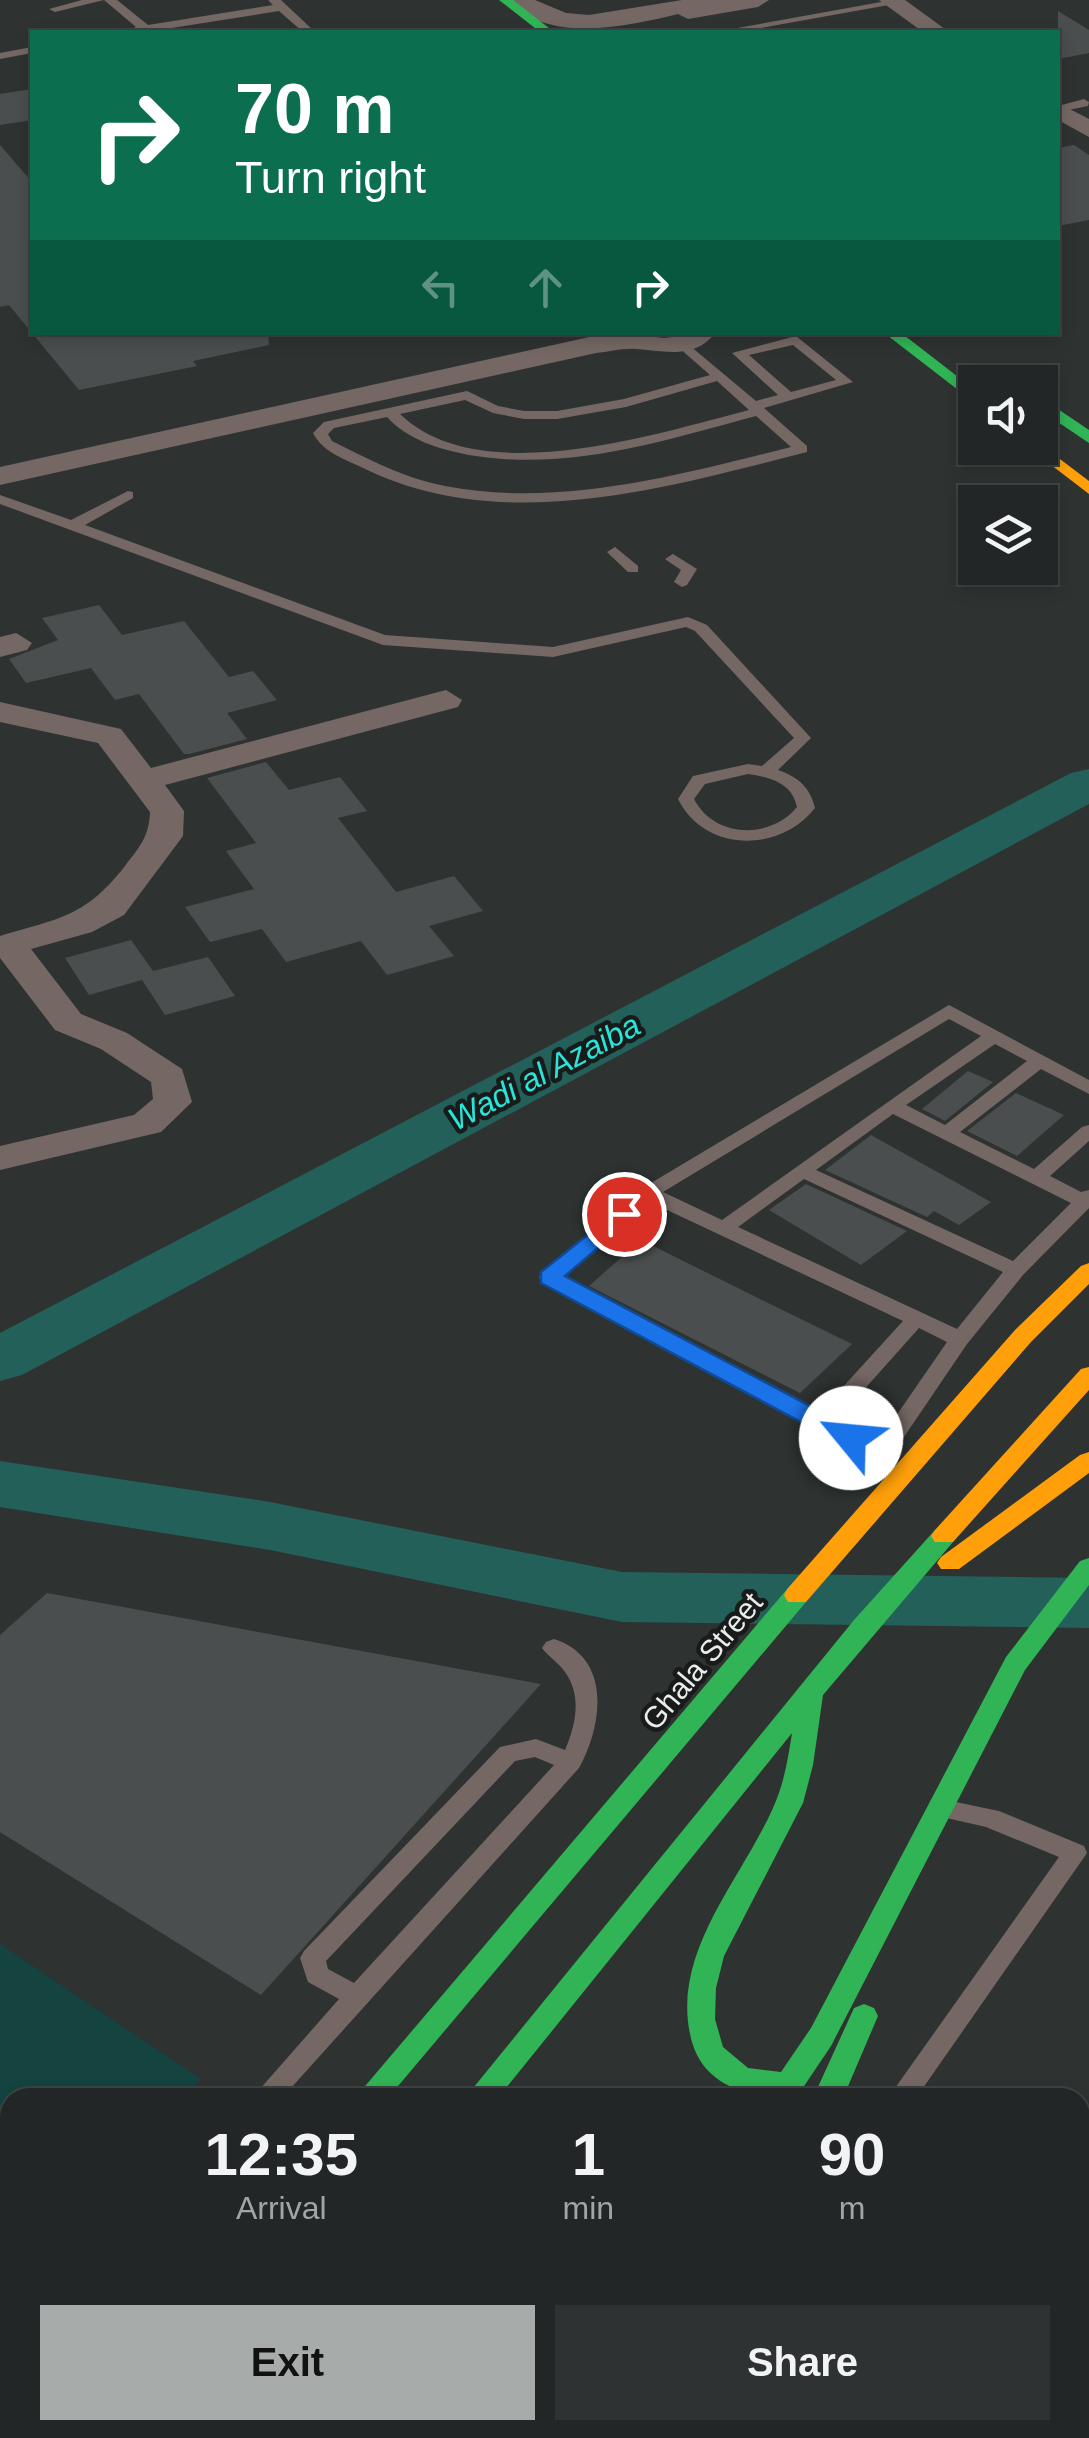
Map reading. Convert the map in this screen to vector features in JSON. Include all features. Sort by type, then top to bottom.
[{"type":"main road","points":[[495,5],[511,30]]},
{"type":"main road","points":[[495,5],[544,30]]},
{"type":"main road","points":[[894,335],[958,384]]},
{"type":"main road","points":[[1058,415],[1089,438]]},
{"type":"main road","points":[[1058,465],[1089,489]]},
{"type":"main road","name":"Ghala Street","points":[[379,2088],[836,1550],[1023,1336],[1089,1271]]},
{"type":"main road","points":[[488,2088],[863,1628],[1089,1376]]},
{"type":"main road","points":[[863,1628],[1089,1461]]},
{"type":"main road","points":[[785,2088],[821,2036],[878,1920],[944,1808],[1015,1664],[1089,1568]]},
{"type":"main road","points":[[689,2072],[697,2032],[699,1990],[790,1802],[812,1689]]},
{"type":"main road","points":[[891,1953],[944,1808]]},
{"type":"main road","points":[[832,2088],[876,1988]]},
{"type":"main road","points":[[697,2032],[714,2060],[732,2075],[774,2088]]},
{"type":"street","points":[[519,0],[548,18],[571,23],[758,0]]},
{"type":"street","points":[[594,30],[714,0]]},
{"type":"street","points":[[892,1],[935,30]]},
{"type":"street","points":[[1064,110],[1089,130]]},
{"type":"street","points":[[0,465],[585,335]]},
{"type":"street","points":[[877,335],[940,370]]},
{"type":"street","points":[[0,476],[630,336],[693,338]]},
{"type":"street","points":[[145,780],[446,700]]},
{"type":"street","points":[[0,712],[109,736],[167,811],[166,836],[110,907],[79,924],[4,946],[68,1022],[114,1040],[169,1077],[173,1102],[147,1124],[0,1158]]},
{"type":"lane","points":[[55,9],[98,0]]},
{"type":"lane","points":[[110,0],[146,29]]},
{"type":"lane","points":[[205,0],[224,16]]},
{"type":"lane","points":[[242,0],[255,11]]},
{"type":"lane","points":[[732,30],[892,1]]},
{"type":"lane","points":[[140,30],[255,11],[277,3],[307,30]]},
{"type":"lane","points":[[0,56],[30,50]]},
{"type":"lane","points":[[693,338],[721,376],[802,449],[632,492],[551,501],[468,494],[390,478],[326,444],[320,434],[329,425],[467,395],[501,414],[545,417],[721,376]]},
{"type":"lane","points":[[390,411],[396,420],[437,443],[484,454],[532,459],[586,455],[846,382],[796,340],[739,353],[788,397]]},
{"type":"lane","points":[[72,526],[128,495]]},
{"type":"lane","points":[[0,499],[154,552],[382,640],[554,652],[688,622],[702,628],[803,738],[766,771],[730,770],[699,780],[686,799],[689,810],[711,827],[729,833],[770,833],[788,827],[806,808],[805,796],[784,777],[766,771]]},
{"type":"lane","points":[[615,552],[633,569]]},
{"type":"lane","points":[[673,559],[689,568],[682,582]]},
{"type":"lane","points":[[880,1453],[549,1277],[648,1193],[949,1012],[1089,1088]]},
{"type":"lane","points":[[726,1226],[994,1036]]},
{"type":"lane","points":[[947,1133],[1040,1062]]},
{"type":"lane","points":[[836,1550],[880,1453],[960,1340],[1016,1270],[1086,1199],[892,1106]]},
{"type":"lane","points":[[1036,1178],[1089,1131]]},
{"type":"lane","points":[[802,1171],[1016,1270]]},
{"type":"lane","points":[[648,1193],[726,1226],[960,1340]]},
{"type":"lane","points":[[822,1422],[917,1318]]},
{"type":"lane","points":[[274,2088],[571,1762],[580,1746],[588,1684],[580,1668],[554,1648]]},
{"type":"lane","points":[[357,1997],[317,1975],[314,1958],[508,1753],[536,1748],[571,1762]]},
{"type":"lane","points":[[908,2088],[1082,1855],[990,1818],[944,1808]]},
{"type":"shaded area","points":[[0,1944],[201,2079],[193,2088],[0,2088]]},
{"type":"building","points":[[1058,11],[1089,30],[1089,53],[1060,59]]},
{"type":"building","points":[[30,89],[30,120],[0,125],[0,94]]},
{"type":"building","points":[[0,145],[30,180],[30,330],[9,305],[0,307]]},
{"type":"building","points":[[1074,145],[1089,155],[1089,220],[1060,226],[1060,148]]},
{"type":"building","points":[[34,335],[268,335],[269,345],[193,361],[197,366],[79,390]]},
{"type":"building","points":[[99,605],[122,635],[184,621],[229,677],[253,671],[277,700],[227,713],[247,739],[184,754],[139,694],[115,700],[91,668],[26,683],[9,659],[58,640],[42,618]]},
{"type":"building","points":[[266,762],[289,790],[340,777],[367,811],[338,818],[396,892],[454,876],[483,911],[429,926],[454,956],[387,975],[361,941],[286,962],[262,929],[210,942],[185,907],[254,889],[226,851],[256,843],[207,778]]},
{"type":"building","points":[[131,940],[153,971],[208,957],[235,996],[165,1015],[142,980],[89,995],[65,958]]},
{"type":"building","points":[[968,1071],[993,1082],[945,1121],[922,1109]]},
{"type":"building","points":[[1016,1093],[1064,1115],[1017,1156],[967,1131]]},
{"type":"building","points":[[871,1135],[991,1202],[959,1225],[934,1211],[927,1217],[825,1170]]},
{"type":"building","points":[[806,1184],[907,1231],[861,1265],[769,1210]]},
{"type":"building","points":[[641,1240],[852,1344],[800,1393],[589,1286]]},
{"type":"building","points":[[47,1593],[541,1684],[261,1995],[0,1832],[0,1635]]},
{"type":"waterway","name":"Wadi al Azaiba","points":[[0,1360],[1089,784]]},
{"type":"waterway","name":"Wadi al Azaiba","points":[[0,1484],[270,1526],[622,1597],[1089,1603]]},
{"type":"traffic: fast","points":[[505,0],[545,30]]},
{"type":"traffic: fast","points":[[894,335],[958,385]]},
{"type":"traffic: fast","points":[[1058,415],[1089,438]]},
{"type":"traffic: fast","points":[[488,2088],[863,1627],[944,1536]]},
{"type":"traffic: fast","points":[[786,2088],[821,2037],[1015,1664],[1089,1567]]},
{"type":"traffic: fast","points":[[378,2088],[797,1595]]},
{"type":"traffic: fast","points":[[788,2084],[742,2079],[723,2068],[709,2050],[700,2019],[710,1956],[789,1803],[811,1698]]},
{"type":"traffic: fast","points":[[832,2088],[864,2016]]},
{"type":"traffic: slow","points":[[1058,465],[1089,489]]},
{"type":"traffic: slow","points":[[797,1595],[1023,1336],[1089,1271]]},
{"type":"traffic: slow","points":[[944,1536],[1089,1375]]},
{"type":"traffic: slow","points":[[950,1563],[1089,1461]]},
{"type":"route","points":[[624,1214],[549,1277],[851,1438]]}]
